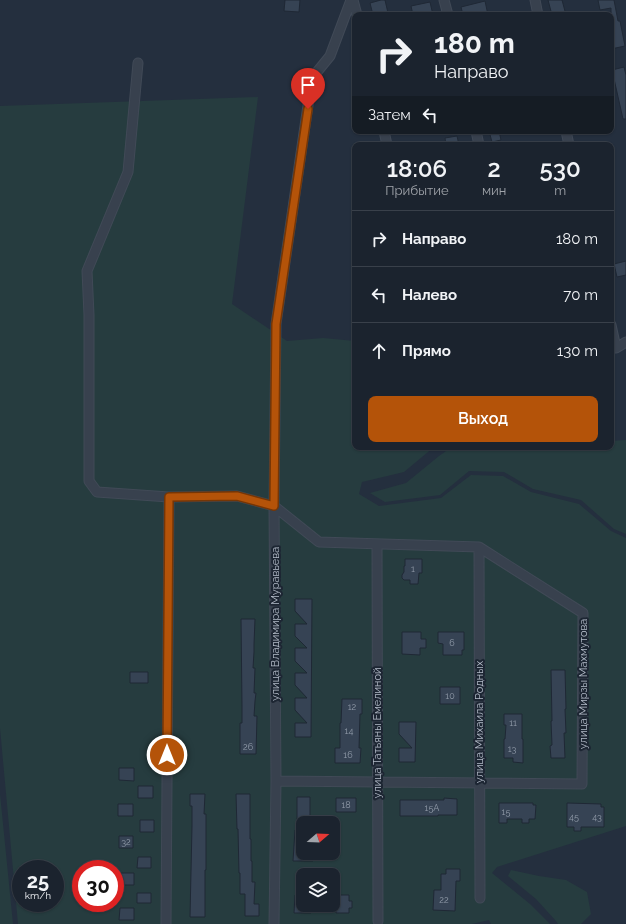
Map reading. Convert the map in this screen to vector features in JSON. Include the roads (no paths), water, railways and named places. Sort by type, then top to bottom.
[{"type":"street","points":[[352,0],[356,12]]},
{"type":"street","name":"улица Владимира Муравьева","points":[[274,924],[276,781],[274,506],[276,324],[312,78],[330,56],[352,0]]},
{"type":"street","points":[[444,0],[447,12]]},
{"type":"street","points":[[535,0],[537,12]]},
{"type":"street","points":[[138,63],[128,172],[86,271],[89,314],[89,481],[97,492],[169,497],[237,496],[274,506],[319,542],[479,547]]},
{"type":"street","points":[[614,348],[626,342]]},
{"type":"street","points":[[166,924],[169,497]]},
{"type":"street","name":"улица Татьяны Емелиной","points":[[377,544],[378,921]]},
{"type":"street","name":"улица Михаила Родных","points":[[479,547],[480,898]]},
{"type":"street","name":"улица Мирзы Махмутова","points":[[479,547],[583,613],[582,784],[480,783]]},
{"type":"street","points":[[276,781],[480,783]]}]
